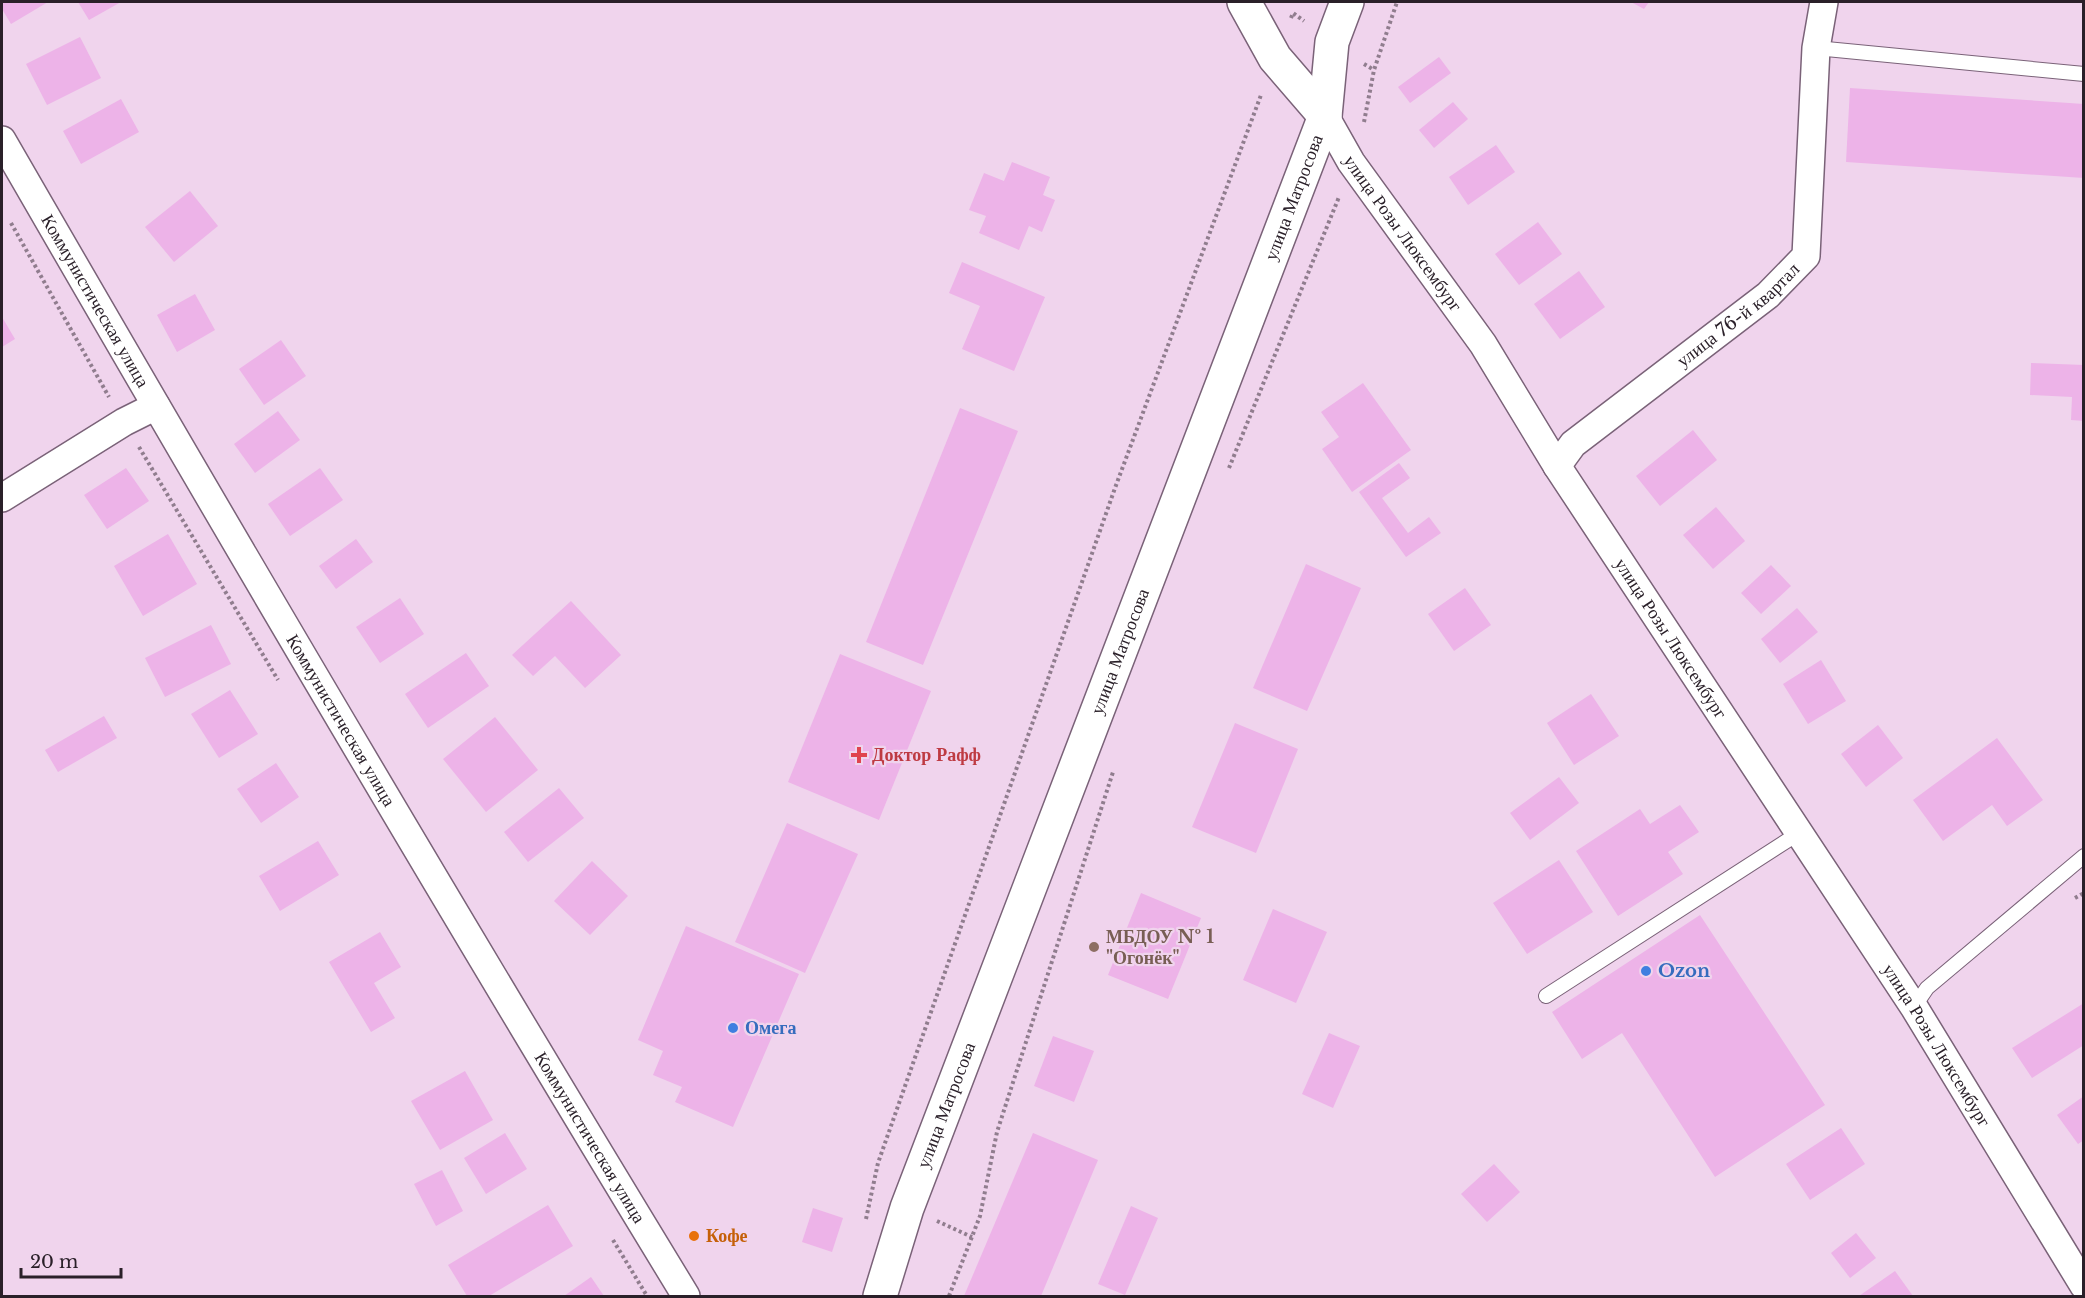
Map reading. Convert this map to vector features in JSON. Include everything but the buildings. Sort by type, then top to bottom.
[{"type":"street","name":"улица Розы Люксембург","points":[[1244,2],[1275,58],[1325,116],[1351,162],[1483,344],[1557,466],[1914,1007],[2084,1286]]},
{"type":"street","name":"улица Матросова","points":[[880,1296],[907,1208],[1325,116],[1332,42],[1347,2]]},
{"type":"street","name":"улица 76-й квартал","points":[[1557,466],[1573,444],[1768,295],[1806,256],[1816,48],[1824,2]]},
{"type":"street","name":"Коммунистическая улица","points":[[2,140],[156,406],[527,1034],[686,1296]]},
{"type":"street","points":[[2,498],[124,422],[156,406]]},
{"type":"lane","points":[[1816,48],[2084,74]]},
{"type":"lane","points":[[1546,996],[1799,834]]},
{"type":"lane","points":[[1914,1007],[1927,988],[2084,856]]},
{"type":"path","points":[[1225,479],[1327,231],[1362,134],[1374,70],[1397,2]]},
{"type":"path","points":[[863,1229],[878,1163],[1059,645],[1115,488],[1293,13],[1374,70]]},
{"type":"path","points":[[949,1296],[980,1216],[997,1132],[1113,771]]},
{"type":"path","points":[[2072,901],[2084,893]]},
{"type":"place","name":"Доктор Рафф","points":[[859,755]]},
{"type":"place","name":"МБДОУ № 1 \"Огонёк\"","points":[[1094,947]]},
{"type":"place","name":"Ozon","points":[[1646,971]]},
{"type":"place","name":"Омега","points":[[733,1028]]},
{"type":"place","name":"Кофе","points":[[694,1236]]}]
